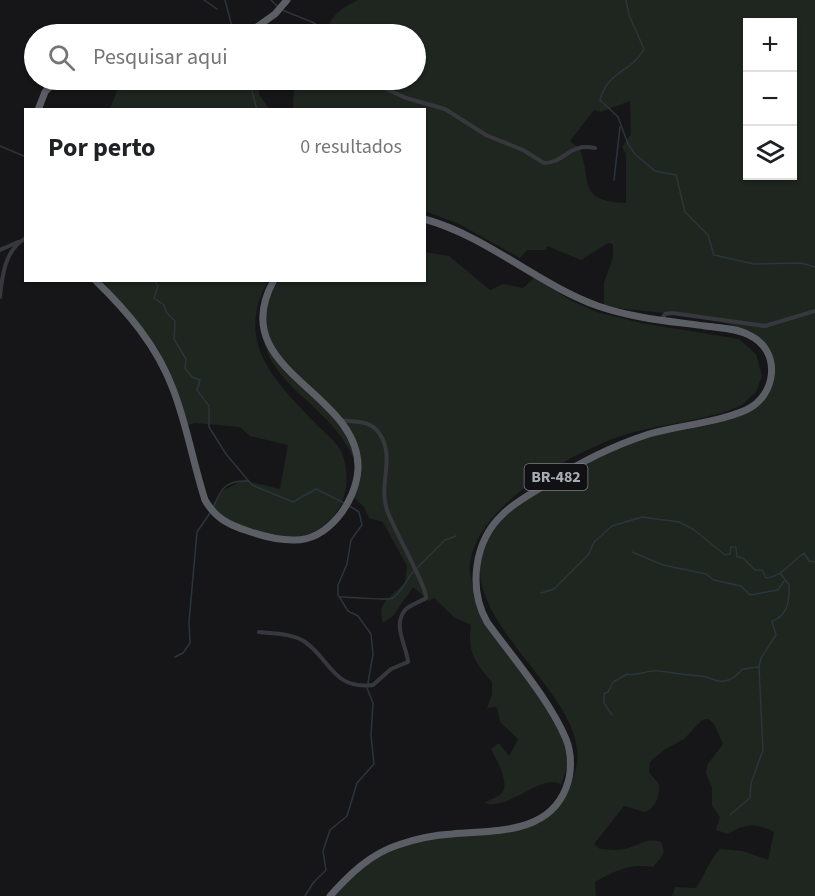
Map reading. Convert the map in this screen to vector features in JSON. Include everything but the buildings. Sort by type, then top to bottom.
[{"type":"highway","points":[[261,24],[275,14],[287,0]]},
{"type":"highway","points":[[39,108],[47,90]]},
{"type":"highway","name":"BR-482","points":[[330,896],[356,869],[398,845],[442,835],[519,828],[544,816],[561,799],[570,772],[567,742],[557,722],[483,614],[476,584],[478,556],[486,537],[502,514],[585,460],[648,435],[739,412],[752,406],[765,394],[771,374],[771,359],[758,340],[740,332],[610,310],[583,300],[474,239],[426,220]]},
{"type":"highway","points":[[97,282],[137,323],[161,363],[174,390],[205,500],[214,514],[230,525],[269,537],[294,541],[318,533],[339,516],[354,488],[358,467],[353,439],[341,420],[289,373],[270,346],[264,314],[267,295],[273,282]]},
{"type":"street","points":[[389,90],[406,98],[445,109],[486,135],[523,150],[544,164],[555,161],[572,148],[585,145],[595,148]]},
{"type":"street","points":[[0,250],[7,244],[24,239]]},
{"type":"street","points":[[0,297],[6,262],[19,242]]},
{"type":"street","points":[[662,320],[665,314],[672,313],[765,326],[815,311]]},
{"type":"street","points":[[259,632],[290,636],[304,642],[334,676],[358,685],[373,685],[391,669],[408,662],[400,633],[400,618],[406,610],[426,597],[427,590],[407,556],[386,508],[385,445],[379,432],[369,423],[341,420]]},
{"type":"shaded area","points":[[358,0],[815,0],[815,896],[672,896],[675,887],[696,888],[720,849],[743,851],[768,860],[774,832],[751,825],[728,834],[716,830],[720,817],[712,806],[712,788],[706,773],[707,765],[723,744],[714,724],[708,719],[702,720],[684,739],[664,750],[650,762],[649,772],[659,784],[658,797],[652,808],[644,812],[624,806],[594,844],[600,849],[618,850],[646,841],[661,842],[662,856],[653,867],[637,866],[622,869],[595,882],[596,896],[333,896],[361,870],[391,850],[415,841],[436,837],[497,832],[516,828],[534,820],[551,808],[567,789],[577,759],[572,729],[555,698],[509,637],[490,606],[480,575],[485,542],[494,526],[521,503],[596,454],[622,443],[729,420],[746,413],[768,393],[772,373],[759,340],[749,332],[732,325],[687,316],[604,306],[604,283],[613,257],[613,244],[608,243],[581,260],[547,246],[546,250],[527,250],[520,258],[459,224],[426,211],[426,108],[293,108],[294,90],[426,90],[426,24],[330,24],[333,17]],"holes":[[[630,101],[631,134],[622,147],[626,154],[626,203],[610,201],[593,194],[589,188],[580,149],[570,141],[594,110],[601,112]]]},
{"type":"shaded area","points":[[117,90],[259,90],[259,94],[268,108],[110,108]]},
{"type":"shaded area","points":[[426,252],[449,256],[490,290],[503,284],[523,288],[534,278],[572,301],[597,312],[641,323],[739,339],[756,354],[762,376],[756,392],[742,405],[701,418],[627,434],[583,452],[534,481],[512,498],[493,517],[479,537],[471,558],[470,569],[478,602],[566,738],[568,765],[561,785],[554,782],[545,783],[504,802],[484,803],[502,793],[504,788],[501,771],[491,749],[499,743],[509,756],[518,739],[500,722],[497,707],[487,708],[492,694],[492,682],[481,669],[471,649],[471,625],[455,618],[434,598],[429,601],[413,587],[393,616],[383,623],[381,616],[383,605],[405,583],[407,566],[383,522],[369,518],[364,507],[352,496],[355,476],[354,460],[339,433],[285,379],[271,360],[264,338],[265,312],[278,282],[426,282]]},
{"type":"shaded area","points":[[103,282],[268,282],[258,304],[255,324],[264,361],[288,394],[335,442],[342,453],[346,472],[346,490],[340,506],[331,519],[319,529],[303,535],[286,537],[267,534],[237,524],[211,506],[224,490],[243,480],[280,489],[288,445],[250,436],[240,427],[195,423],[185,426],[164,366],[133,316]]},
{"type":"waterway","points":[[204,0],[217,9]]},
{"type":"waterway","points":[[225,0],[231,24]]},
{"type":"waterway","points":[[271,0],[278,7]]},
{"type":"waterway","points":[[626,0],[629,15],[644,49],[633,63],[608,83],[600,100],[618,117],[628,144],[635,154],[655,171],[676,175],[685,212],[708,235],[714,255],[754,264],[801,263],[815,267]]},
{"type":"waterway","points":[[282,10],[315,24]]},
{"type":"waterway","points":[[252,90],[256,108]]},
{"type":"waterway","points":[[614,180],[620,127]]},
{"type":"waterway","points":[[0,146],[24,156]]},
{"type":"waterway","points":[[155,282],[158,286],[154,298],[164,305],[166,312],[175,321],[174,339],[186,359],[185,368],[192,377],[200,380],[197,390],[209,406],[209,427],[226,454],[252,485],[293,502],[316,489],[344,503]]},
{"type":"waterway","points":[[214,506],[219,494],[230,483],[248,481]]},
{"type":"waterway","points":[[348,505],[359,512],[362,525],[351,540],[347,564],[338,585],[338,595],[348,611],[358,616],[371,634],[373,654],[368,683]]},
{"type":"waterway","points":[[175,657],[183,653],[190,643],[189,622],[197,532],[210,513]]},
{"type":"waterway","points":[[541,593],[554,589],[589,554],[594,542],[612,526],[642,517],[679,522],[693,529],[725,555],[730,554],[731,547],[736,547],[737,557],[743,558],[755,570],[762,570],[766,578],[782,571],[804,553],[809,561],[815,562]]},
{"type":"waterway","points":[[417,568],[445,540],[456,536]]},
{"type":"waterway","points":[[632,552],[663,565],[706,574],[714,580],[741,586],[750,595],[778,590],[784,581]]},
{"type":"waterway","points":[[341,597],[393,598],[414,571]]},
{"type":"waterway","points":[[730,815],[750,798],[751,783],[763,750],[759,667],[761,658],[776,635],[772,621],[782,615],[787,607],[789,585],[780,573]]},
{"type":"waterway","points":[[612,715],[604,703],[604,694],[608,692],[613,682],[627,674],[659,671],[704,676],[721,681],[732,678],[743,669],[758,667]]},
{"type":"waterway","points":[[305,896],[313,883],[326,870],[323,851],[330,830],[347,816],[357,783],[374,764],[371,735],[373,703],[367,688]]}]
